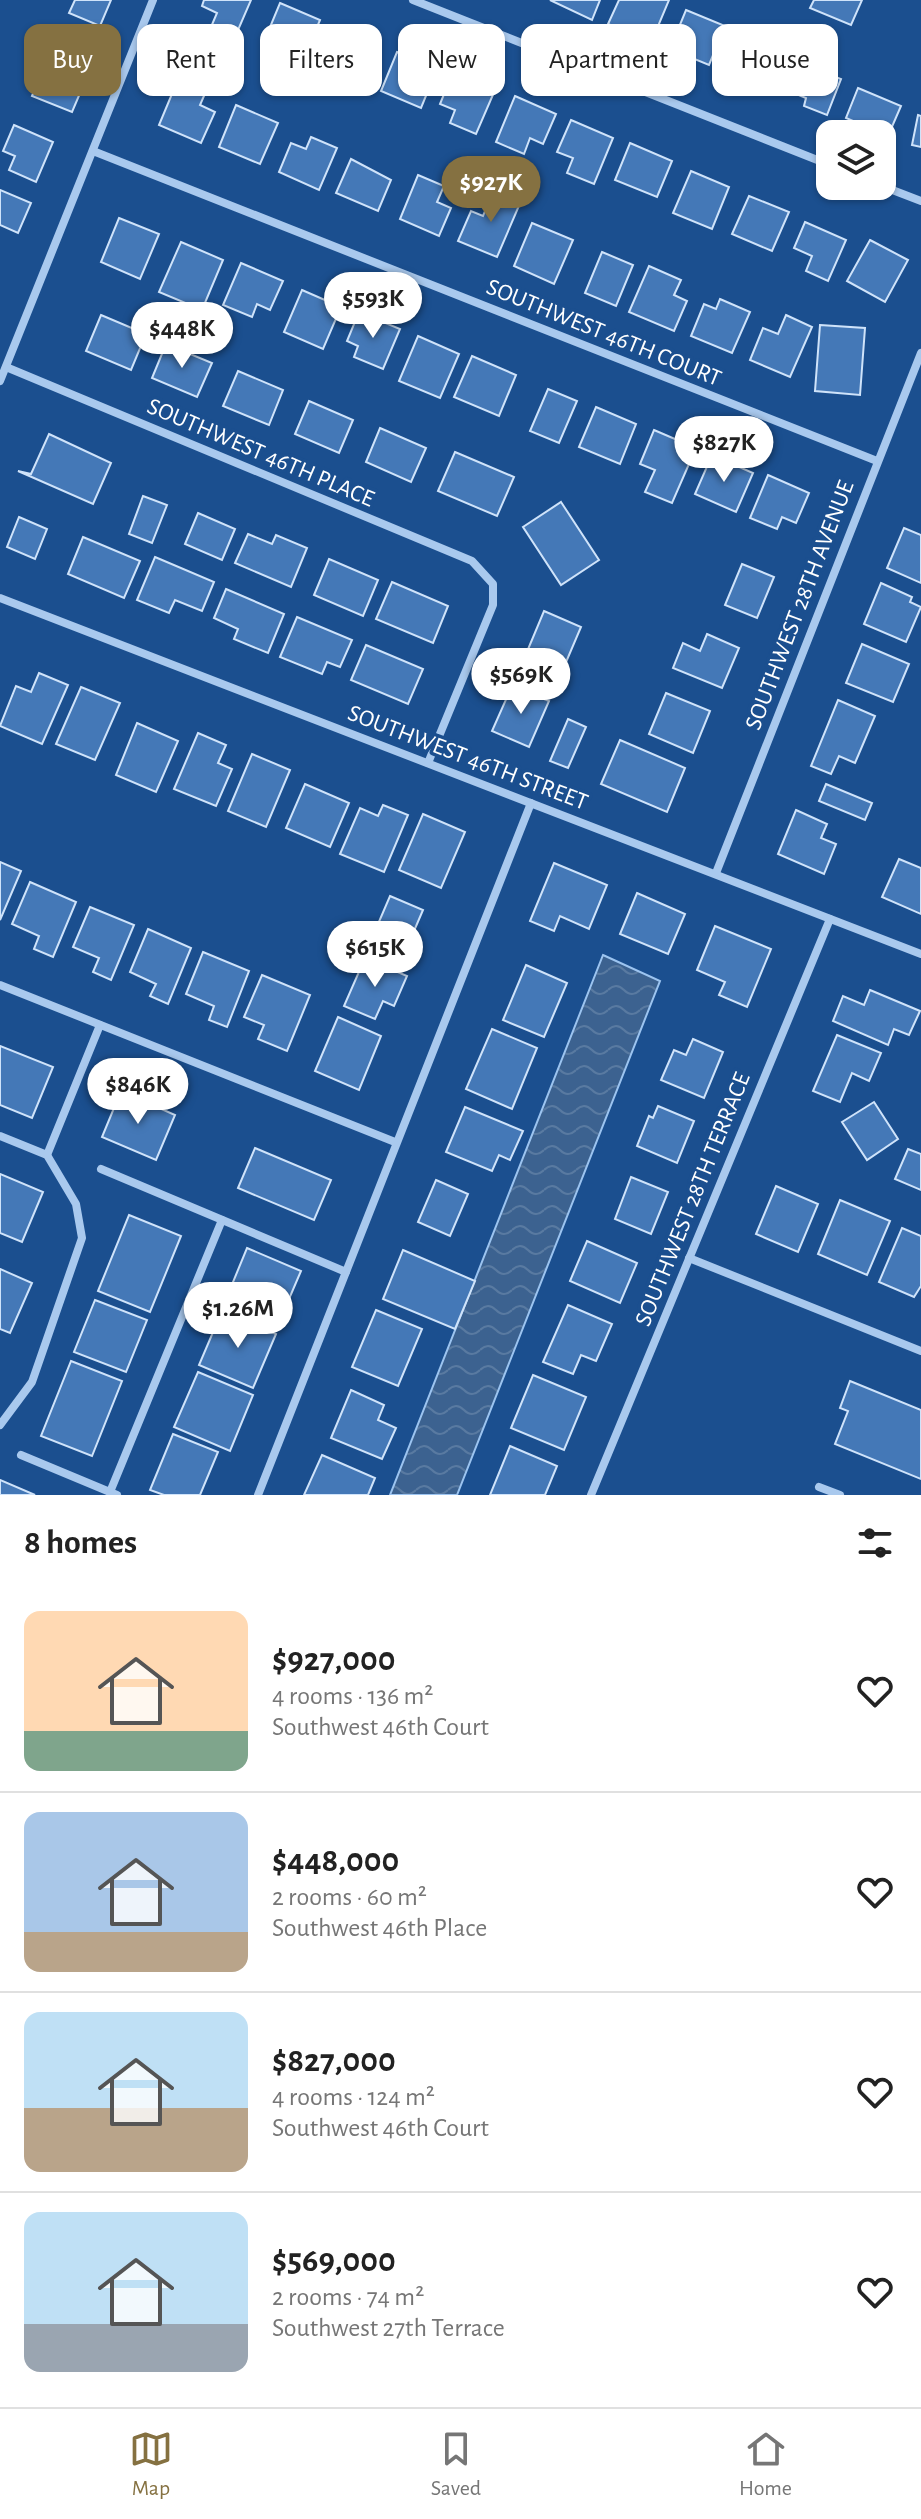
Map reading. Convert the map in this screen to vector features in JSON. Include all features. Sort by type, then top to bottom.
[{"type":"street","points":[[0,381],[153,0]]},
{"type":"street","points":[[413,0],[816,159]]},
{"type":"street","name":"SOUTHWEST 46TH COURT","points":[[93,151],[877,461]]},
{"type":"street","points":[[896,191],[921,201]]},
{"type":"street","name":"SOUTHWEST 28TH AVENUE","points":[[716,873],[921,353]]},
{"type":"street","name":"SOUTHWEST 46TH PLACE","points":[[6,367],[472,561],[493,584],[493,605],[428,763]]},
{"type":"street","name":"SOUTHWEST 46TH STREET","points":[[0,598],[921,954]]},
{"type":"street","points":[[258,1495],[531,803]]},
{"type":"street","name":"SOUTHWEST 28TH TERRACE","points":[[591,1495],[830,919]]},
{"type":"street","points":[[0,985],[395,1142]]},
{"type":"street","points":[[47,1155],[100,1025]]},
{"type":"street","points":[[0,1136],[47,1155],[76,1204],[82,1238],[32,1382],[0,1425]]},
{"type":"street","points":[[101,1169],[346,1272]]},
{"type":"street","points":[[21,1455],[114,1494],[222,1220]]},
{"type":"street","points":[[689,1258],[921,1351]]},
{"type":"street","points":[[819,1487],[840,1495]]},
{"type":"water","points":[[603,955],[660,981],[457,1495],[390,1495]]},
{"type":"building","points":[[75,0],[111,0],[101,24],[69,13]]},
{"type":"building","points":[[204,0],[251,0],[241,24],[212,24],[217,13],[202,6]]},
{"type":"building","points":[[550,0],[600,0],[592,20]]},
{"type":"building","points":[[619,0],[669,0],[659,24],[608,24]]},
{"type":"building","points":[[814,0],[862,0],[851,25],[810,8]]},
{"type":"building","points":[[280,3],[320,20],[318,24],[271,24]]},
{"type":"building","points":[[686,10],[720,24],[712,24],[712,58],[709,65],[696,60],[696,24],[680,24]]},
{"type":"building","points":[[397,52],[398,96],[426,96],[421,108],[382,91]]},
{"type":"building","points":[[858,88],[901,106],[895,120],[846,118]]},
{"type":"building","points":[[32,96],[79,96],[72,112]]},
{"type":"building","points":[[171,96],[204,96],[200,105],[215,112],[201,143],[159,125]]},
{"type":"building","points":[[443,96],[492,96],[476,134],[450,123],[455,110],[440,104]]},
{"type":"building","points":[[515,96],[556,114],[543,144],[530,138],[524,154],[496,142]]},
{"type":"building","points":[[801,96],[834,96],[827,115],[804,106],[806,98]]},
{"type":"building","points":[[236,105],[278,123],[260,164],[219,147]]},
{"type":"building","points":[[918,115],[921,116],[921,147],[912,145]]},
{"type":"building","points":[[571,120],[613,138],[594,184],[567,173],[573,158],[557,152]]},
{"type":"building","points":[[14,125],[53,142],[36,182],[9,170],[15,156],[3,151]]},
{"type":"building","points":[[311,137],[337,148],[319,190],[279,172],[291,143],[306,149]]},
{"type":"building","points":[[630,143],[672,161],[657,197],[615,180]]},
{"type":"building","points":[[351,159],[391,180],[378,211],[336,193]]},
{"type":"building","points":[[691,171],[729,187],[712,229],[673,213]]},
{"type":"building","points":[[418,175],[444,186],[437,202],[451,208],[439,236],[400,219]]},
{"type":"building","points":[[0,190],[31,203],[18,233],[0,225]]},
{"type":"building","points":[[494,190],[521,201],[497,257],[458,241],[471,211],[483,216]]},
{"type":"building","points":[[749,196],[789,212],[772,251],[732,234]]},
{"type":"building","points":[[119,218],[159,234],[140,279],[101,262]]},
{"type":"building","points":[[805,222],[846,240],[828,281],[806,271],[812,256],[794,248]]},
{"type":"building","points":[[532,223],[573,240],[554,284],[514,266]]},
{"type":"building","points":[[870,240],[908,260],[885,302],[847,281]]},
{"type":"building","points":[[181,242],[223,260],[202,310],[159,292]]},
{"type":"building","points":[[602,252],[633,265],[616,306],[585,293]]},
{"type":"building","points":[[241,263],[283,281],[270,310],[257,304],[252,317],[223,305]]},
{"type":"building","points":[[649,266],[681,280],[674,295],[687,301],[674,331],[629,312]]},
{"type":"building","points":[[302,290],[341,307],[323,349],[284,332]]},
{"type":"building","points":[[720,299],[750,312],[732,353],[691,336],[704,304],[716,309]]},
{"type":"building","points":[[359,312],[400,329],[383,369],[354,357],[358,346],[347,341]]},
{"type":"building","points":[[101,315],[146,334],[131,370],[86,351]]},
{"type":"building","points":[[786,315],[812,327],[790,377],[750,360],[763,328],[778,334]]},
{"type":"building","points":[[820,325],[865,328],[860,395],[815,391]]},
{"type":"building","points":[[418,336],[459,354],[440,398],[399,381]]},
{"type":"building","points":[[166,344],[212,363],[197,397],[152,378]]},
{"type":"building","points":[[472,356],[516,375],[499,416],[454,397]]},
{"type":"building","points":[[238,371],[283,390],[269,425],[223,406]]},
{"type":"building","points":[[548,389],[577,401],[559,443],[530,431]]},
{"type":"building","points":[[309,401],[353,420],[339,453],[295,434]]},
{"type":"building","points":[[596,407],[636,424],[620,464],[579,447]]},
{"type":"building","points":[[380,428],[426,448],[411,482],[366,462]]},
{"type":"building","points":[[654,430],[696,448],[672,503],[645,492],[655,470],[640,464]]},
{"type":"building","points":[[49,434],[111,463],[93,504],[18,471],[31,474]]},
{"type":"building","points":[[455,452],[514,477],[497,516],[438,491]]},
{"type":"building","points":[[712,455],[753,473],[736,512],[695,494]]},
{"type":"building","points":[[768,475],[809,493],[796,523],[782,517],[777,529],[750,518]]},
{"type":"building","points":[[143,496],[167,505],[152,543],[129,534]]},
{"type":"building","points":[[561,502],[599,560],[561,585],[523,527]]},
{"type":"building","points":[[198,513],[235,529],[222,560],[185,544]]},
{"type":"building","points":[[19,517],[47,529],[35,559],[7,547]]},
{"type":"building","points":[[904,528],[921,535],[921,583],[887,568]]},
{"type":"building","points":[[248,534],[272,544],[276,535],[307,548],[291,587],[235,563]]},
{"type":"building","points":[[83,537],[140,561],[124,598],[68,574]]},
{"type":"building","points":[[155,557],[214,582],[202,611],[175,600],[169,613],[137,600]]},
{"type":"building","points":[[329,559],[378,580],[363,616],[314,595]]},
{"type":"building","points":[[742,564],[774,577],[757,618],[725,605]]},
{"type":"building","points":[[392,582],[448,606],[433,643],[376,619]]},
{"type":"building","points":[[881,583],[912,597],[910,602],[921,607],[906,642],[864,624]]},
{"type":"building","points":[[226,589],[284,614],[268,653],[234,639],[238,629],[214,618]]},
{"type":"building","points":[[544,611],[581,627],[558,681],[521,666]]},
{"type":"building","points":[[297,617],[352,640],[340,667],[327,662],[322,674],[280,657]]},
{"type":"building","points":[[707,634],[739,648],[722,688],[673,668],[683,643],[700,651]]},
{"type":"building","points":[[862,644],[909,664],[893,702],[846,683]]},
{"type":"building","points":[[366,645],[423,669],[408,704],[351,680]]},
{"type":"building","points":[[39,673],[68,685],[42,744],[0,726],[16,686],[31,692]]},
{"type":"building","points":[[512,686],[549,701],[529,747],[492,731]]},
{"type":"building","points":[[81,687],[120,703],[95,760],[56,744]]},
{"type":"building","points":[[666,693],[710,711],[693,753],[649,734]]},
{"type":"building","points":[[838,700],[875,716],[855,763],[839,756],[831,774],[811,766]]},
{"type":"building","points":[[568,719],[586,727],[568,768],[550,761]]},
{"type":"building","points":[[137,723],[178,741],[156,792],[116,775]]},
{"type":"building","points":[[198,733],[226,745],[218,763],[232,769],[216,806],[174,789]]},
{"type":"building","points":[[620,740],[685,768],[667,812],[601,784]]},
{"type":"building","points":[[252,754],[290,770],[266,827],[228,811]]},
{"type":"building","points":[[305,784],[349,803],[330,847],[286,828]]},
{"type":"building","points":[[826,784],[872,803],[865,820],[819,801]]},
{"type":"building","points":[[383,805],[408,815],[384,872],[340,854],[360,808],[378,816]]},
{"type":"building","points":[[796,810],[827,824],[821,838],[836,844],[824,874],[778,854]]},
{"type":"building","points":[[423,814],[465,832],[441,888],[399,870]]},
{"type":"building","points":[[899,859],[921,868],[921,914],[882,897]]},
{"type":"building","points":[[0,862],[21,871],[0,920]]},
{"type":"building","points":[[554,863],[607,885],[589,929],[560,916],[554,931],[530,921]]},
{"type":"building","points":[[30,882],[76,902],[53,957],[34,949],[39,936],[12,924]]},
{"type":"building","points":[[637,893],[685,914],[668,954],[620,934]]},
{"type":"building","points":[[390,896],[423,910],[402,959],[369,945]]},
{"type":"building","points":[[90,907],[134,925],[111,980],[93,972],[99,958],[73,947]]},
{"type":"building","points":[[715,926],[771,949],[747,1007],[719,995],[725,982],[697,970]]},
{"type":"building","points":[[148,929],[191,948],[168,1004],[150,996],[156,984],[130,972]]},
{"type":"building","points":[[203,952],[249,971],[227,1027],[209,1020],[214,1006],[186,994]]},
{"type":"building","points":[[365,958],[407,976],[394,1006],[383,1001],[375,1019],[344,1006]]},
{"type":"building","points":[[526,965],[567,983],[544,1037],[503,1020]]},
{"type":"building","points":[[262,975],[310,995],[287,1051],[258,1039],[264,1025],[244,1017]]},
{"type":"building","points":[[870,990],[920,1011],[909,1035],[894,1029],[888,1045],[833,1021],[843,996],[864,1005]]},
{"type":"building","points":[[338,1017],[381,1036],[359,1090],[315,1071]]},
{"type":"building","points":[[492,1029],[537,1048],[512,1109],[466,1089]]},
{"type":"building","points":[[837,1035],[881,1053],[869,1081],[852,1073],[840,1102],[813,1091]]},
{"type":"building","points":[[693,1039],[723,1052],[704,1098],[661,1080],[674,1050],[686,1055]]},
{"type":"building","points":[[0,1046],[53,1067],[32,1118],[0,1105]]},
{"type":"building","points":[[121,1091],[175,1115],[156,1160],[102,1137]]},
{"type":"building","points":[[874,1102],[898,1139],[867,1160],[842,1122]]},
{"type":"building","points":[[658,1106],[694,1121],[677,1163],[637,1146],[649,1116],[653,1118]]},
{"type":"building","points":[[465,1107],[523,1131],[510,1160],[499,1155],[492,1171],[446,1152]]},
{"type":"building","points":[[255,1148],[331,1180],[314,1220],[238,1188]]},
{"type":"building","points":[[908,1149],[921,1154],[921,1190],[895,1179]]},
{"type":"building","points":[[0,1174],[43,1192],[22,1242],[0,1233]]},
{"type":"building","points":[[631,1177],[668,1192],[651,1234],[615,1219]]},
{"type":"building","points":[[436,1180],[468,1194],[450,1236],[418,1222]]},
{"type":"building","points":[[776,1186],[818,1204],[798,1252],[756,1234]]},
{"type":"building","points":[[840,1200],[890,1221],[867,1275],[818,1254]]},
{"type":"building","points":[[129,1215],[181,1236],[150,1312],[98,1291]]},
{"type":"building","points":[[902,1228],[921,1236],[921,1286],[914,1297],[879,1282]]},
{"type":"building","points":[[587,1241],[637,1263],[620,1303],[570,1281]]},
{"type":"building","points":[[247,1248],[301,1271],[277,1327],[224,1304]]},
{"type":"building","points":[[403,1250],[475,1281],[455,1329],[383,1299]]},
{"type":"building","points":[[0,1269],[32,1283],[10,1333],[0,1329]]},
{"type":"building","points":[[95,1300],[147,1320],[126,1372],[74,1352]]},
{"type":"building","points":[[568,1305],[612,1324],[596,1361],[581,1355],[573,1374],[543,1362]]},
{"type":"building","points":[[376,1310],[422,1329],[398,1386],[352,1367]]},
{"type":"building","points":[[222,1311],[276,1334],[253,1388],[199,1365]]},
{"type":"building","points":[[71,1361],[122,1381],[92,1456],[41,1436]]},
{"type":"building","points":[[198,1372],[253,1395],[230,1451],[174,1427]]},
{"type":"building","points":[[533,1375],[586,1397],[564,1450],[511,1428]]},
{"type":"building","points":[[850,1381],[921,1410],[921,1479],[835,1444],[848,1411],[840,1408]]},
{"type":"building","points":[[351,1390],[384,1405],[378,1420],[396,1428],[382,1459],[331,1438]]},
{"type":"building","points":[[173,1434],[218,1452],[200,1495],[164,1495],[150,1490]]},
{"type":"building","points":[[510,1446],[557,1466],[545,1495],[490,1495]]},
{"type":"building","points":[[322,1455],[375,1478],[368,1495],[304,1495]]},
{"type":"building","points":[[0,1480],[35,1495],[0,1495]]}]
